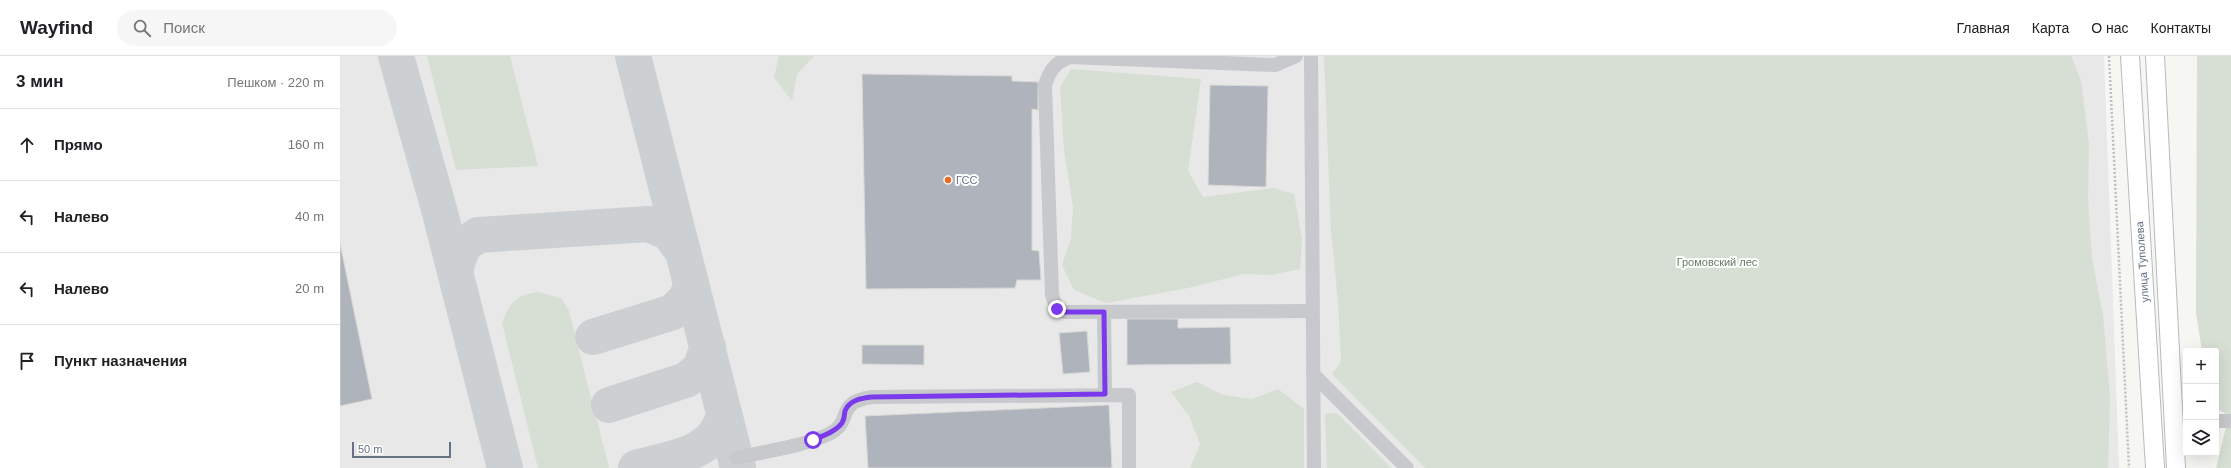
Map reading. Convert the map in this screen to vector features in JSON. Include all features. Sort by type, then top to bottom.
[{"type":"main road","name":"улица Туполева","points":[[2130,56],[2155,468]]},
{"type":"main road","name":"улица Туполева","points":[[2154,56],[2180,424],[2176,468]]},
{"type":"street","points":[[1296,56],[1275,66],[1069,57],[1057,62],[1052,68],[1045,84],[1053,303],[1057,309],[1065,312],[1312,311]]},
{"type":"street","points":[[1311,56],[1314,468]]},
{"type":"street","points":[[1104,312],[1105,394]]},
{"type":"street","points":[[1313,374],[1407,468]]},
{"type":"street","points":[[736,458],[813,440],[830,433],[842,423],[849,404],[858,399],[872,397],[1105,394],[1129,395],[1129,468]]},
{"type":"street","points":[[2219,421],[2231,421]]},
{"type":"path","points":[[2109,56],[2129,468]]},
{"type":"shaded area","points":[[340,56],[2104,56],[2119,468],[340,468]]},
{"type":"green space","points":[[427,56],[510,56],[538,166],[456,170]]},
{"type":"green space","points":[[779,56],[814,56],[797,74],[792,101],[774,77]]},
{"type":"green space","name":"Громовский лес","points":[[1324,56],[2071,56],[2081,81],[2089,144],[2088,199],[2092,259],[2103,315],[2110,398],[2108,468],[1425,468],[1332,374],[1341,362],[1338,302],[1331,231]]},
{"type":"green space","points":[[2197,56],[2231,56],[2231,468],[2216,468],[2229,415],[2219,410],[2219,348],[2202,348],[2196,313]]},
{"type":"green space","points":[[1071,69],[1201,79],[1188,171],[1203,197],[1273,188],[1294,194],[1302,239],[1300,269],[1272,275],[1244,274],[1188,288],[1106,303],[1074,290],[1062,265],[1071,238],[1073,207],[1064,150],[1060,87]]},
{"type":"green space","points":[[538,292],[561,298],[569,311],[609,468],[538,468],[502,323],[508,310],[515,301],[524,295]]},
{"type":"green space","points":[[1197,382],[1223,395],[1252,399],[1278,389],[1304,409],[1304,468],[1190,468],[1200,444],[1189,416],[1171,392]]},
{"type":"green space","points":[[1337,413],[1391,468],[1327,468],[1325,414]]},
{"type":"building","name":"ГСС","points":[[862,74],[1012,76],[1012,81],[1038,82],[1038,110],[1032,109],[1032,250],[1039,251],[1041,280],[1017,280],[1015,288],[866,289]]},
{"type":"building","points":[[1210,85],[1268,86],[1266,187],[1208,185]]},
{"type":"building","points":[[340,243],[372,399],[340,406]]},
{"type":"building","points":[[1127,319],[1178,319],[1178,328],[1230,327],[1231,364],[1127,365]]},
{"type":"building","points":[[1087,331],[1090,372],[1063,374],[1059,333]]},
{"type":"building","points":[[862,345],[924,345],[924,365],[862,364]]},
{"type":"building","points":[[1109,405],[1112,468],[868,468],[865,416]]},
{"type":"taxiway","points":[[396,56],[440,213],[505,468]]},
{"type":"taxiway","points":[[633,56],[683,252]]},
{"type":"taxiway","points":[[455,270],[463,246],[478,235],[648,224],[668,232],[683,252],[738,468]]},
{"type":"taxiway","points":[[593,337],[673,312],[687,298],[691,284]]},
{"type":"taxiway","points":[[609,405],[686,380],[700,369],[708,347]]},
{"type":"taxiway","points":[[636,468],[677,457],[702,446],[712,438],[720,427],[724,413]]},
{"type":"place","name":"ГСС","points":[[948,180]]},
{"type":"route","points":[[813,440],[830,433],[837,428],[842,423],[845,417],[845,411],[849,404],[858,399],[872,397],[1105,394],[1104,312],[1065,312],[1057,309]]}]
